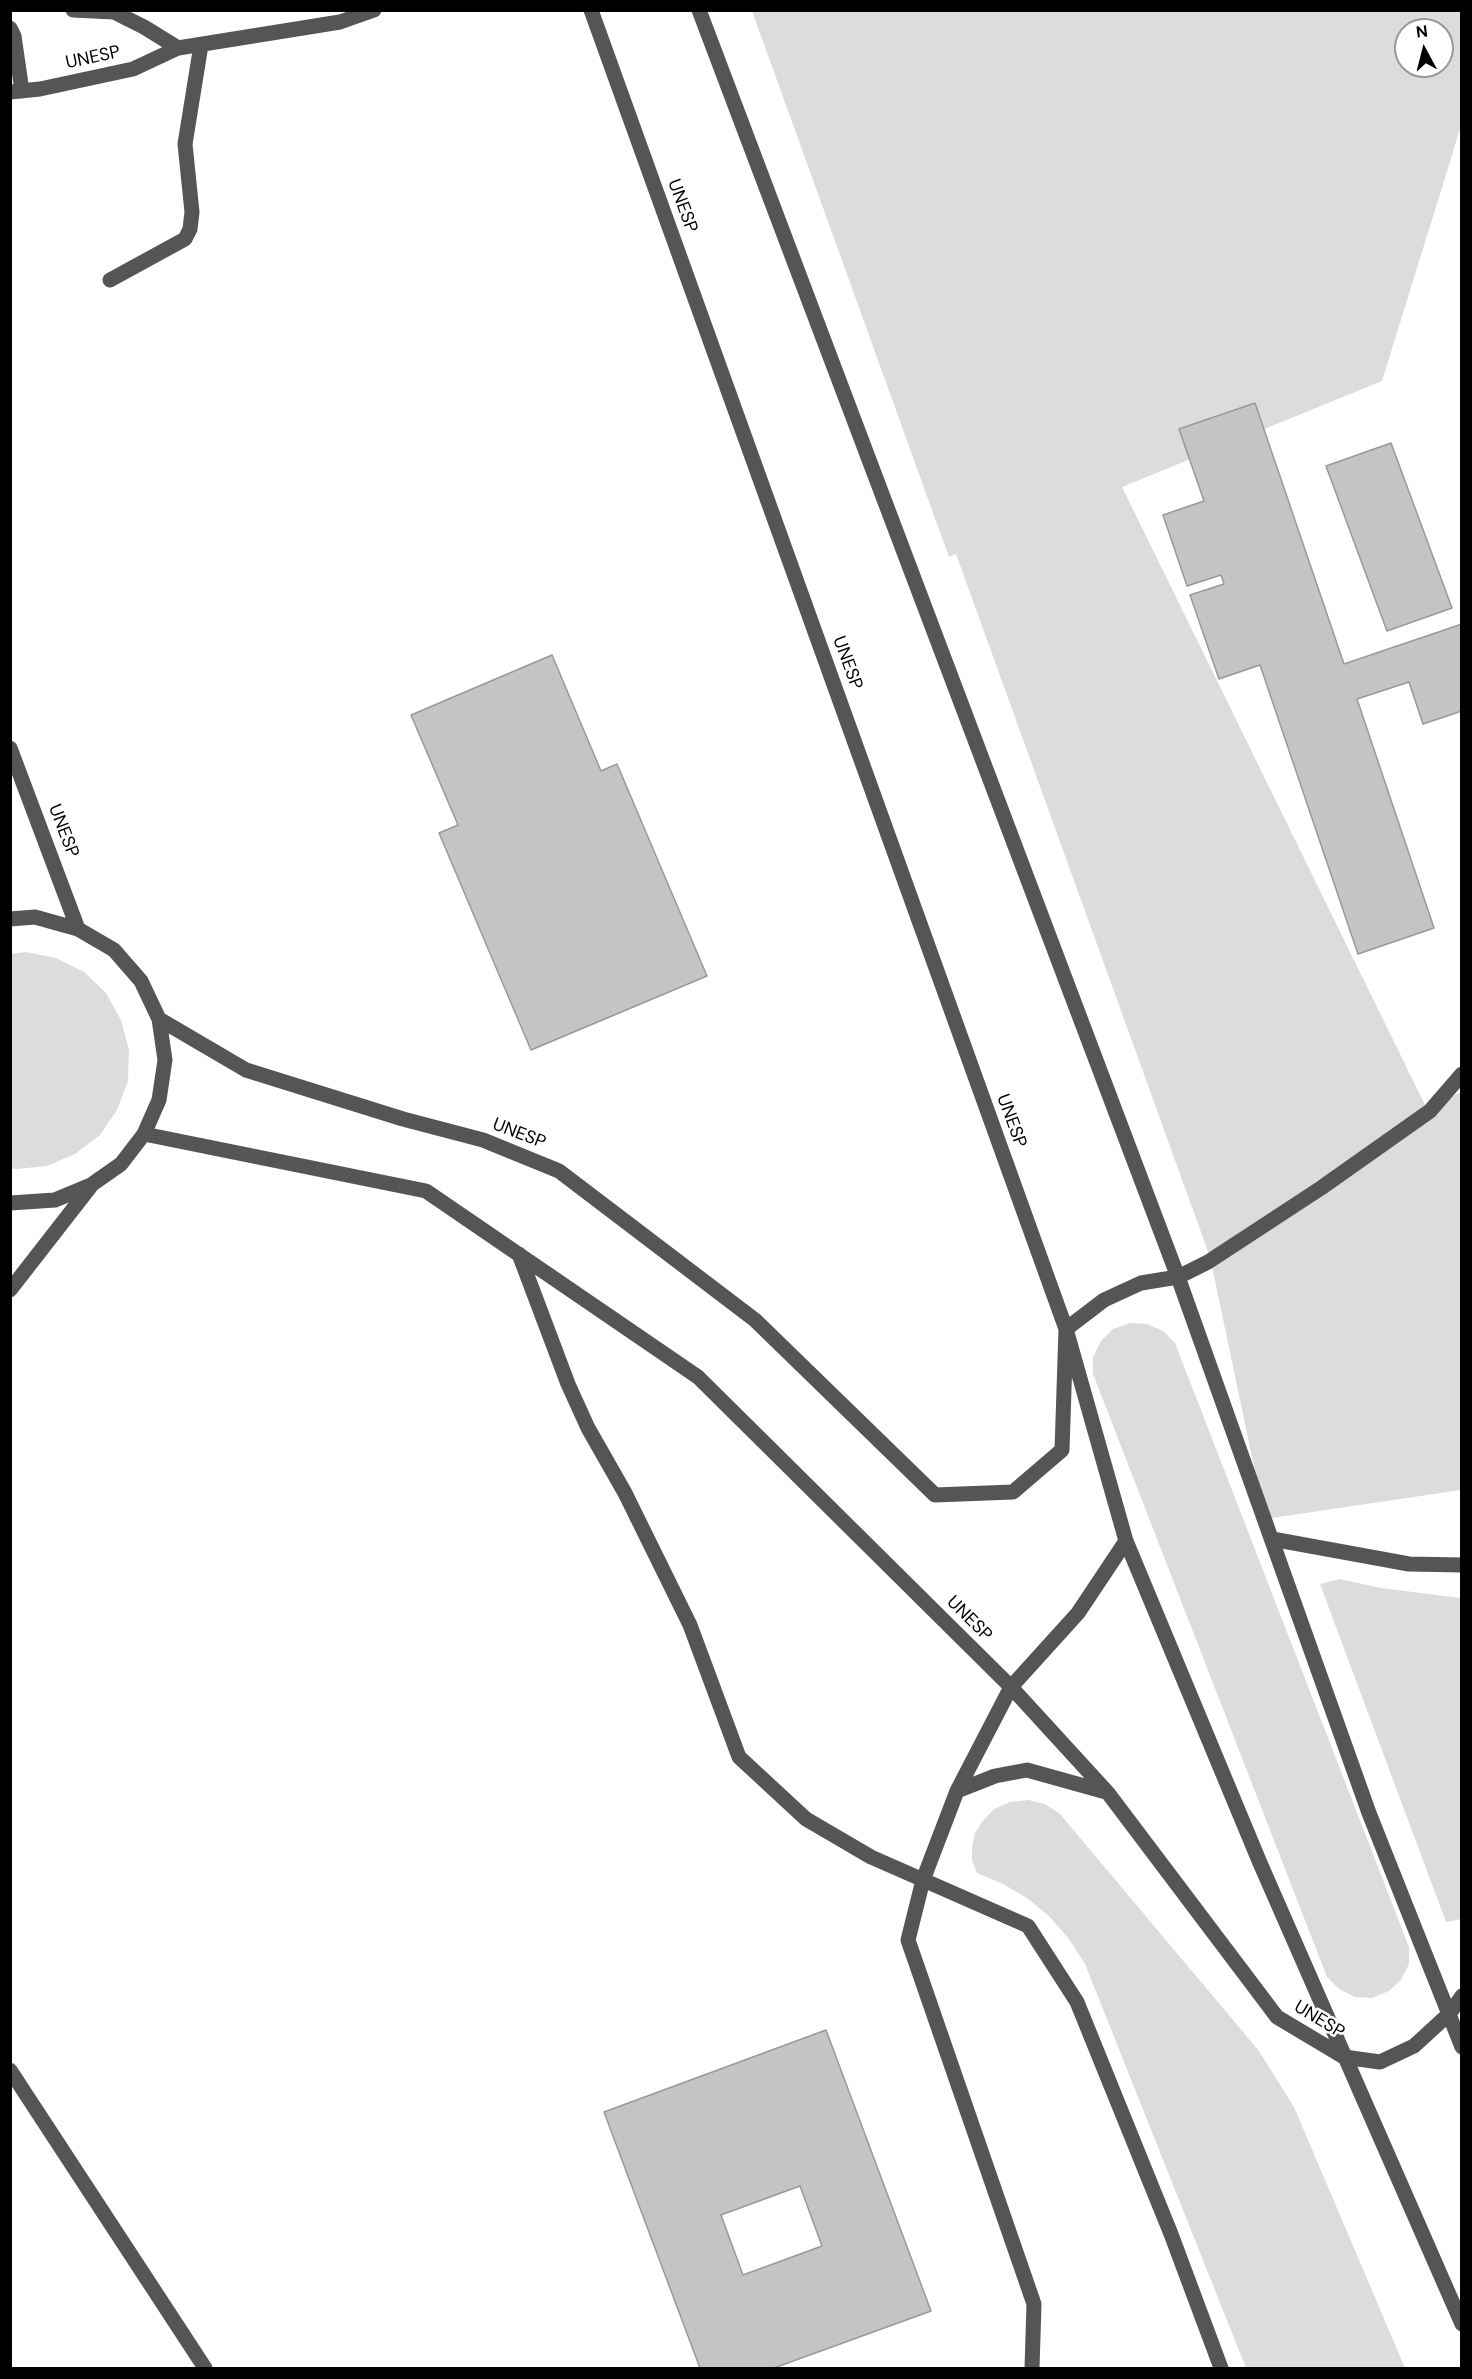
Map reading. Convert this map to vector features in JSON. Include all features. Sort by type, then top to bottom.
[{"type":"street","name":"UNESP","points":[[73,10],[114,12],[178,48]]},
{"type":"street","name":"UNESP","points":[[16,91],[133,69],[178,48],[340,22],[374,10]]},
{"type":"street","name":"UNESP","points":[[591,10],[1066,1329],[1126,1541],[1260,1863],[1461,2324]]},
{"type":"street","points":[[699,10],[1178,1277],[1370,1813],[1450,2013],[1461,2047]]},
{"type":"street","points":[[10,28],[14,36],[16,91]]},
{"type":"street","points":[[110,280],[185,239],[190,229],[192,212],[185,144],[201,45]]},
{"type":"street","name":"UNESP","points":[[10,748],[78,928]]},
{"type":"street","points":[[10,919],[35,917],[78,928],[114,950],[141,981],[159,1019],[165,1060],[159,1100],[144,1134],[121,1164],[91,1185],[55,1200],[10,1203]]},
{"type":"street","name":"UNESP","points":[[159,1019],[246,1070],[403,1119],[483,1140],[559,1171],[755,1320],[935,1495],[1013,1492],[1062,1450],[1066,1329]]},
{"type":"street","points":[[1066,1329],[1104,1300],[1141,1283],[1178,1277],[1208,1262],[1321,1188],[1430,1111],[1461,1074]]},
{"type":"street","name":"UNESP","points":[[144,1134],[426,1191],[698,1377],[1011,1687],[1108,1793],[1277,2017],[1344,2057],[1380,2062],[1414,2046],[1450,2013],[1461,1996]]},
{"type":"street","points":[[10,1290],[91,1185]]},
{"type":"street","points":[[519,1254],[572,1393],[588,1428],[625,1493],[690,1625],[739,1757],[806,1819],[871,1857],[1028,1926],[1077,2002],[1166,2223],[1221,2368]]},
{"type":"street","points":[[1272,1539],[1409,1564],[1461,1565]]},
{"type":"street","points":[[1032,2368],[1034,2304],[908,1940],[923,1880],[957,1791],[1011,1687],[1078,1612],[1126,1541]]},
{"type":"street","points":[[957,1791],[995,1776],[1028,1770],[1108,1793]]},
{"type":"street","points":[[10,2070],[205,2368]]},
{"type":"shaded area","points":[[752,11],[1461,11],[1461,126],[1382,381],[1122,487],[1427,1109],[1461,1092],[1461,1490],[1265,1519],[1210,1257],[956,554],[949,557]]},
{"type":"shaded area","points":[[26,952],[56,958],[84,972],[106,993],[121,1020],[129,1050],[128,1081],[117,1110],[100,1135],[75,1154],[47,1166],[16,1169],[10,1168],[10,954]]},
{"type":"shaded area","points":[[1130,1323],[1147,1324],[1163,1331],[1175,1343],[1409,1947],[1409,1964],[1401,1980],[1389,1991],[1372,1998],[1355,1997],[1339,1989],[1327,1977],[1093,1374],[1093,1357],[1101,1341],[1113,1329]]},
{"type":"shaded area","points":[[1340,1579],[1381,1588],[1461,1598],[1461,1919],[1446,1922],[1320,1584]]},
{"type":"shaded area","points":[[1028,1800],[1045,1804],[1060,1814],[1259,2051],[1294,2107],[1405,2368],[1246,2368],[1085,1964],[1069,1939],[1049,1916],[1027,1898],[977,1873],[972,1860],[975,1833],[994,1809],[1010,1802]]},
{"type":"building","points":[[1255,403],[1344,664],[1462,624],[1462,711],[1423,724],[1409,682],[1357,699],[1434,928],[1358,954],[1260,665],[1219,679],[1190,595],[1224,584],[1221,575],[1187,586],[1163,515],[1204,501],[1179,429]]},
{"type":"building","points":[[1391,443],[1452,608],[1387,631],[1326,466]]},
{"type":"building","points":[[552,655],[601,771],[617,764],[707,976],[531,1050],[439,833],[458,825],[411,715]]},
{"type":"building","points":[[826,2030],[931,2311],[774,2368],[700,2368],[604,2112]],"holes":[[[800,2186],[822,2246],[743,2275],[721,2215]]]}]
